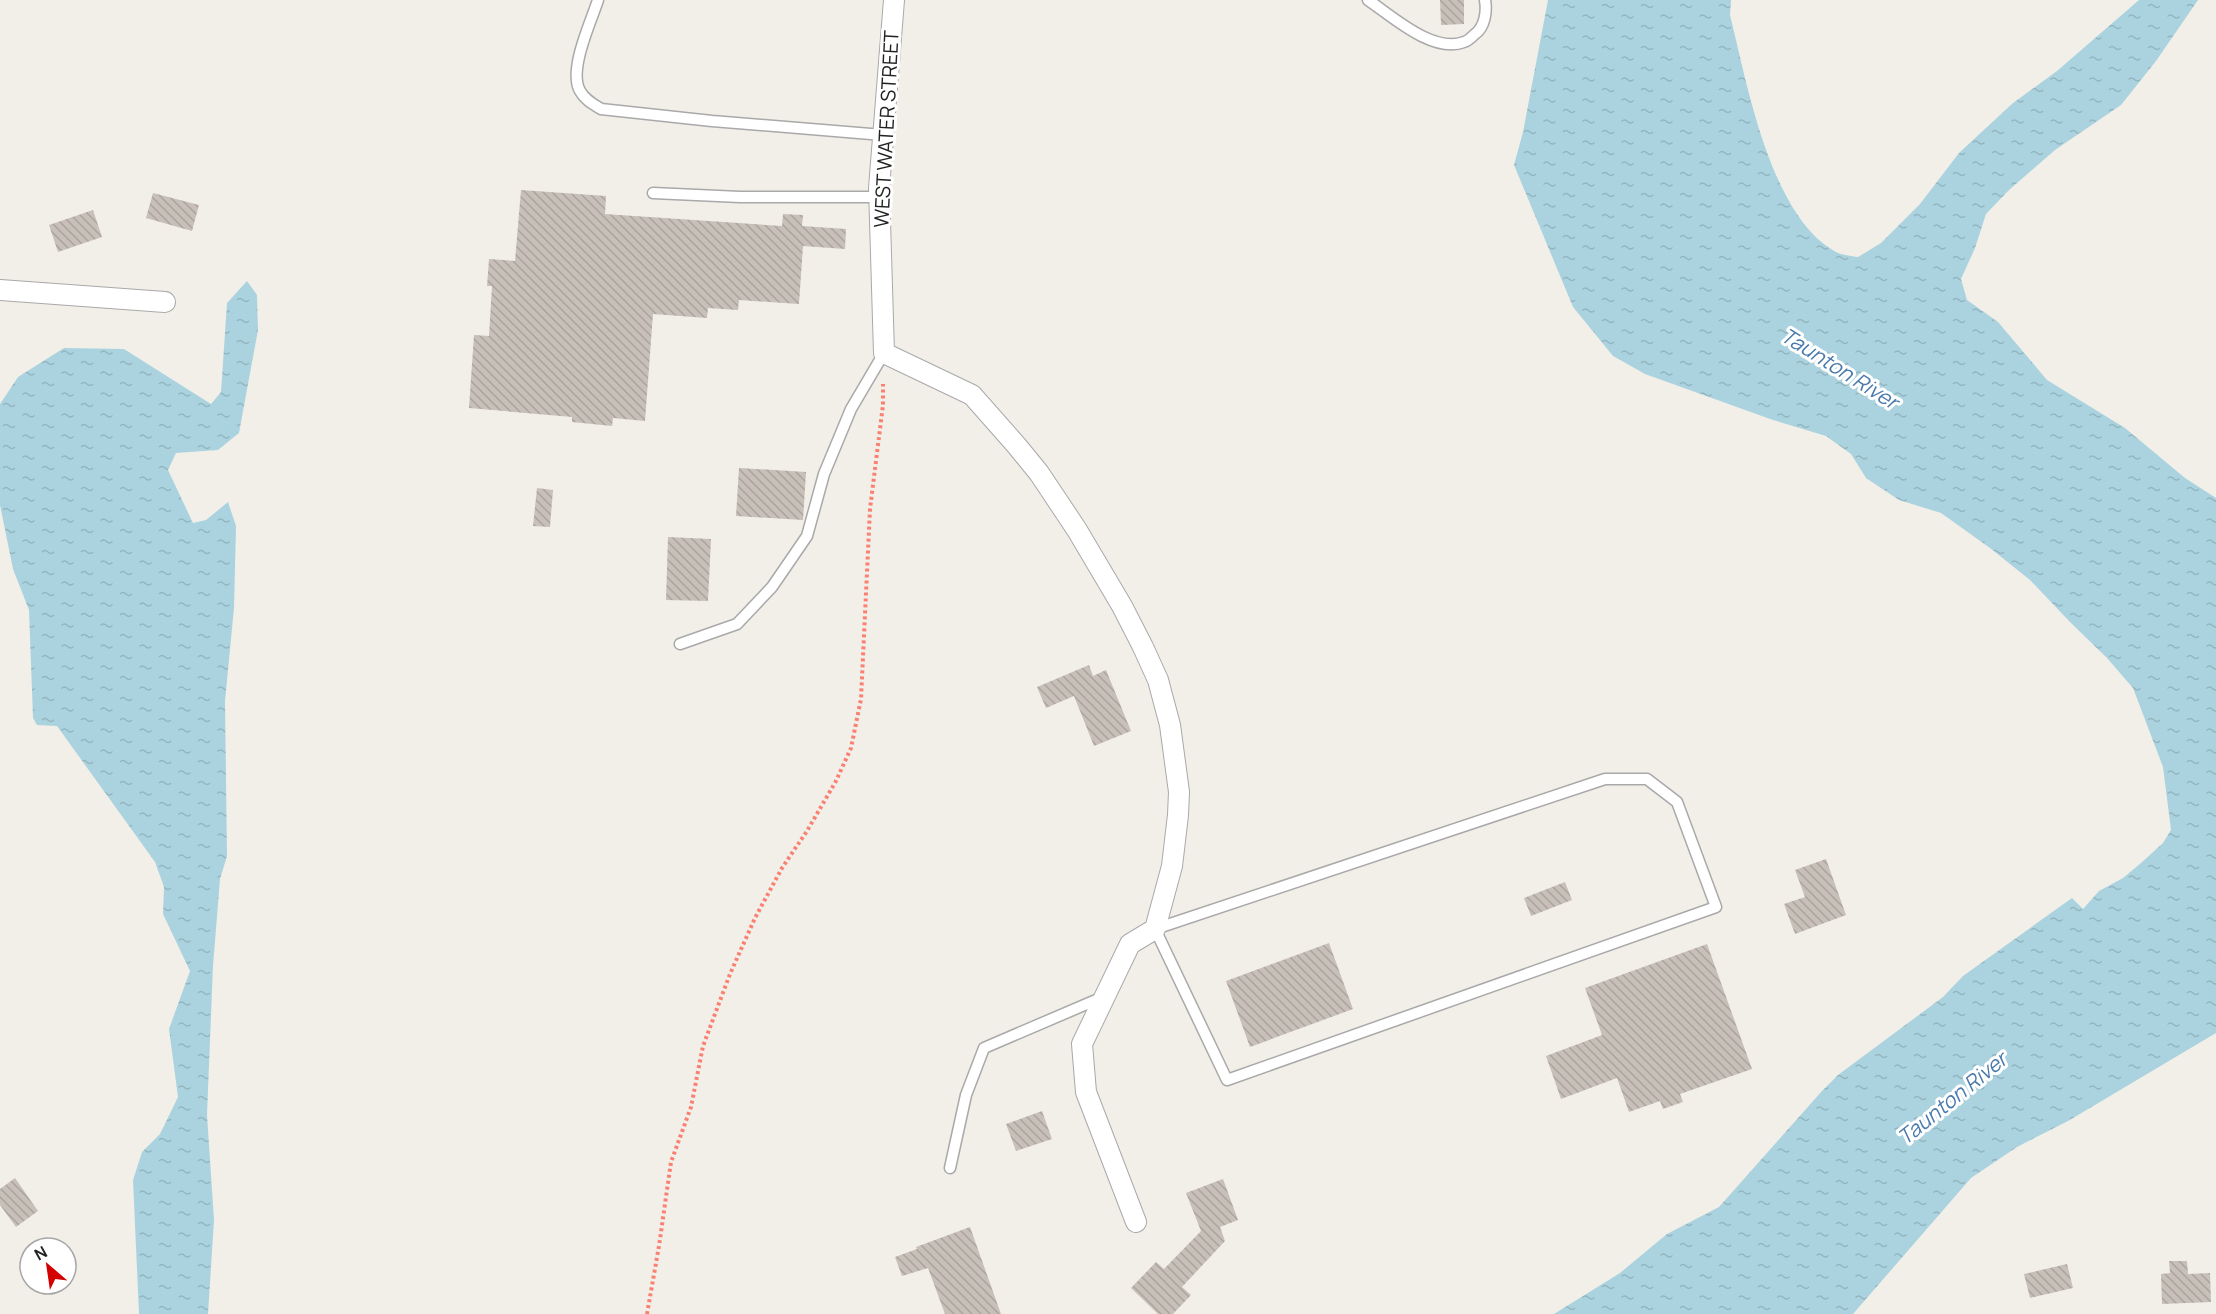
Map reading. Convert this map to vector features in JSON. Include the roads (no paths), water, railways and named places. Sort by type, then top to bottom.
[{"type":"street","name":"WEST WATER STREET","points":[[884,353],[879,197],[894,0]]},
{"type":"street","points":[[0,290],[165,302]]},
{"type":"street","points":[[884,353],[972,395],[1039,473],[1122,606],[1158,680],[1170,725],[1179,792],[1172,866],[1155,929],[1130,944],[1082,1044],[1086,1092],[1136,1222]]},
{"type":"lane","points":[[598,0],[578,60],[575,79],[579,90],[587,100],[601,109],[883,135]]},
{"type":"lane","points":[[1368,0],[1418,35],[1441,44],[1464,43],[1480,31],[1486,11],[1485,0]]},
{"type":"lane","points":[[653,193],[879,197]]},
{"type":"lane","points":[[680,644],[737,624],[772,587],[807,536],[824,474],[837,441],[851,409],[884,353]]},
{"type":"lane","points":[[1647,778],[1677,802],[1716,907],[1227,1080],[1155,929],[1605,779],[1647,778]]},
{"type":"lane","points":[[950,1168],[966,1095],[984,1048],[1103,997]]},
{"type":"water","name":"Taunton River","points":[[1548,0],[1731,0],[1730,15],[1744,76],[1765,146],[1778,179],[1794,209],[1813,234],[1836,252],[1858,257],[1881,243],[1920,204],[1959,153],[2013,103],[2057,71],[2139,0],[2198,0],[2156,61],[2121,105],[2055,150],[2009,190],[1986,214],[1975,248],[1961,279],[1967,300],[1998,322],[2047,380],[2125,428],[2185,478],[2216,498],[2216,1033],[2068,1121],[2017,1147],[1971,1178],[1853,1314],[1554,1314],[1620,1273],[1667,1234],[1719,1207],[1838,1075],[1943,997],[1963,976],[2072,898],[2083,909],[2099,891],[2123,878],[2141,863],[2163,843],[2171,830],[2163,767],[2133,688],[2107,658],[2030,580],[1990,548],[1941,513],[1899,500],[1866,478],[1851,454],[1826,436],[1773,420],[1645,374],[1613,356],[1573,307],[1514,165],[1523,132]]},
{"type":"water","points":[[247,281],[257,295],[258,330],[239,433],[218,450],[176,453],[168,470],[193,523],[206,520],[228,502],[236,526],[234,608],[225,701],[227,856],[220,879],[213,966],[207,1115],[214,1220],[208,1314],[139,1314],[133,1180],[142,1152],[160,1134],[178,1097],[169,1029],[190,971],[163,914],[164,887],[155,862],[57,726],[37,725],[33,718],[29,610],[13,569],[0,505],[0,404],[18,377],[64,348],[124,349],[211,404],[221,392],[227,303]]}]
